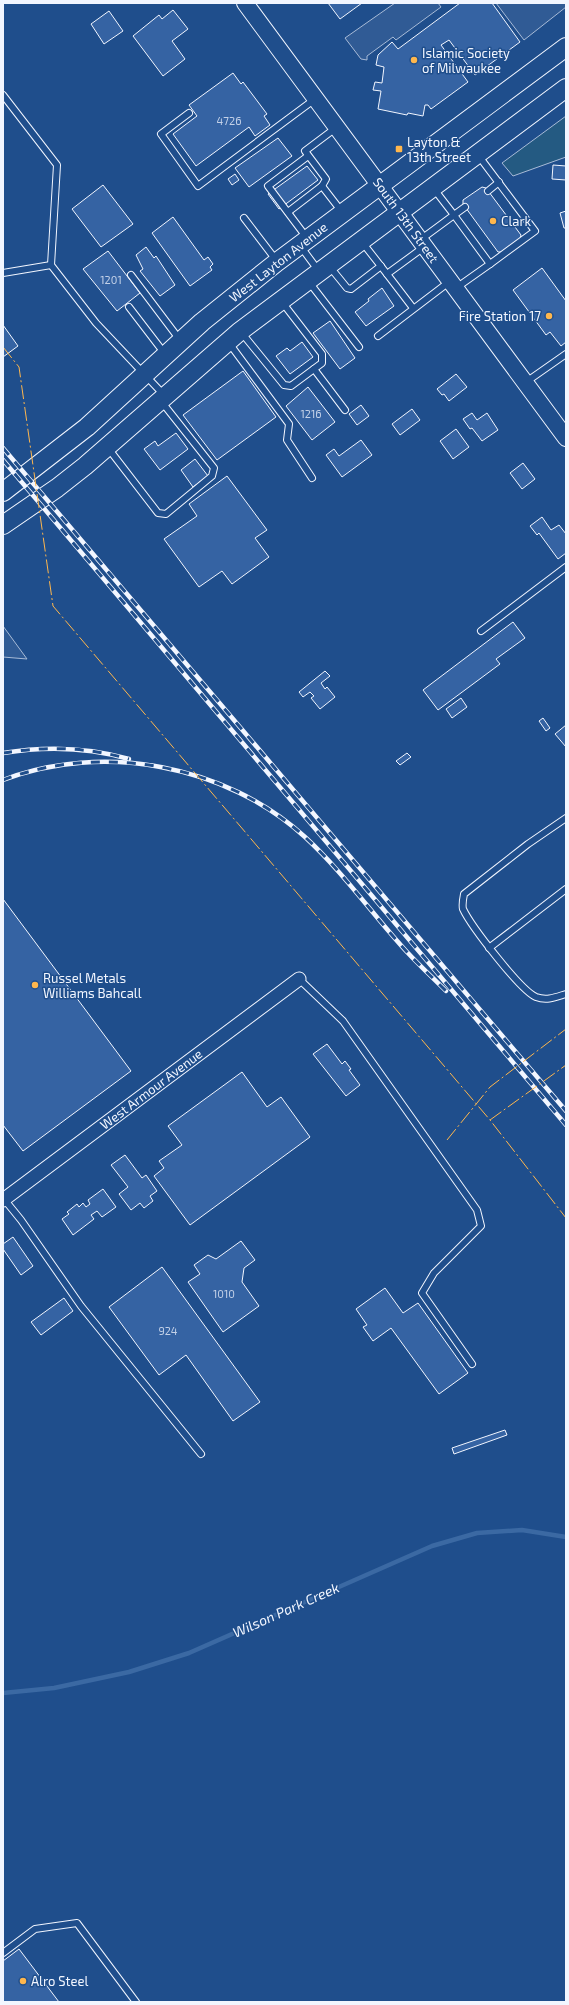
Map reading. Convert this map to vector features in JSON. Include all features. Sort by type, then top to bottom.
[{"type":"main road","name":"West Layton Avenue","points":[[3,492],[65,445],[166,355],[276,262],[566,47]]},
{"type":"main road","points":[[3,525],[57,488],[107,447],[234,336],[566,88]]},
{"type":"street","name":"South 13th Street","points":[[245,3],[566,438]]},
{"type":"street","name":"West Armour Avenue","points":[[4,1199],[298,979]]},
{"type":"lane","points":[[3,95],[57,165],[51,265],[96,323],[145,375],[214,468],[212,476],[166,514],[158,513],[107,447]]},
{"type":"lane","points":[[189,113],[161,134],[198,186],[315,98]]},
{"type":"lane","points":[[288,212],[322,186],[326,179],[305,151],[337,127]]},
{"type":"lane","points":[[378,336],[414,308],[490,264],[535,231],[478,154]]},
{"type":"lane","points":[[308,156],[268,186],[288,212],[359,346]]},
{"type":"lane","points":[[488,191],[499,182]]},
{"type":"lane","points":[[322,186],[342,212]]},
{"type":"lane","points":[[433,187],[490,264]]},
{"type":"lane","points":[[387,274],[464,207]]},
{"type":"lane","points":[[244,218],[276,262]]},
{"type":"lane","points":[[361,241],[414,308]]},
{"type":"lane","points":[[3,273],[51,265]]},
{"type":"lane","points":[[319,273],[346,288],[351,289],[381,266]]},
{"type":"lane","points":[[131,275],[181,342]]},
{"type":"lane","points":[[234,336],[284,385],[291,386],[322,363],[322,354],[282,300]]},
{"type":"lane","points":[[129,307],[166,355]]},
{"type":"lane","points":[[234,336],[289,424],[287,440],[312,478]]},
{"type":"lane","points":[[525,383],[566,354]]},
{"type":"lane","points":[[314,369],[345,410]]},
{"type":"lane","points":[[480,631],[566,567]]},
{"type":"lane","points":[[566,818],[528,844],[464,894],[463,908],[489,948],[511,974],[536,997],[552,999],[566,994]]},
{"type":"lane","points":[[489,948],[566,889]]},
{"type":"lane","points":[[298,979],[343,1021],[477,1210],[481,1226],[434,1273],[422,1293],[472,1364]]},
{"type":"lane","points":[[4,1199],[21,1220],[81,1306],[201,1454]]},
{"type":"lane","points":[[3,1953],[36,1929],[77,1923],[136,2002]]},
{"type":"shaded area","points":[[395,3],[438,3],[441,7],[396,40],[393,37],[367,56],[367,60],[361,59],[345,38]]},
{"type":"shaded area","points":[[496,3],[566,3],[566,7],[524,40]]},
{"type":"shaded area","points":[[566,116],[566,157],[513,176],[502,163]]},
{"type":"shaded area","points":[[3,626],[27,659],[3,657]]},
{"type":"building","points":[[328,3],[362,3],[340,19]]},
{"type":"building","name":"Islamic Society of Milwaukee","points":[[460,3],[492,3],[520,42],[475,75],[449,40],[441,45],[468,82],[431,109],[428,105],[425,105],[423,116],[408,113],[407,115],[378,109],[381,91],[373,90],[375,82],[382,83],[384,67],[376,65],[378,55],[392,42],[398,49]]},
{"type":"building","points":[[173,10],[188,29],[172,41],[185,59],[163,76],[133,36],[159,15],[162,19]]},
{"type":"building","points":[[109,11],[123,31],[104,44],[91,24]]},
{"type":"building","points":[[233,73],[241,84],[243,82],[267,114],[264,116],[270,125],[255,136],[249,127],[196,166],[173,134],[197,116],[189,105]]},
{"type":"building","points":[[278,138],[292,156],[249,187],[235,168]]},
{"type":"building","points":[[553,165],[566,166],[566,180],[552,179]]},
{"type":"building","points":[[307,166],[318,180],[279,209],[268,194]]},
{"type":"building","points":[[235,174],[239,180],[232,185],[228,179]]},
{"type":"building","points":[[103,185],[133,224],[101,247],[72,209]]},
{"type":"building","name":"Clark","points":[[482,187],[486,188],[521,235],[520,239],[501,252],[498,252],[463,204],[463,200]]},
{"type":"building","points":[[566,211],[566,228],[564,228],[560,213]]},
{"type":"building","points":[[173,217],[204,260],[208,257],[213,264],[210,267],[212,270],[190,286],[152,233]]},
{"type":"building","points":[[146,247],[154,258],[156,256],[175,285],[160,296],[140,271],[143,269],[136,255]]},
{"type":"building","points":[[108,251],[140,293],[117,311],[83,269]]},
{"type":"building","name":"Fire Station 17","points":[[542,268],[566,301],[566,342],[561,346],[550,332],[546,335],[513,290]]},
{"type":"building","points":[[382,288],[394,306],[366,326],[355,312]]},
{"type":"building","points":[[330,321],[355,358],[340,369],[313,333]]},
{"type":"building","points":[[3,325],[18,346],[3,357]]},
{"type":"building","points":[[302,342],[313,357],[290,374],[276,356],[287,348],[290,351]]},
{"type":"building","points":[[243,371],[276,417],[217,460],[183,415]]},
{"type":"building","points":[[456,374],[467,387],[449,401],[444,394],[442,395],[437,389]]},
{"type":"building","points":[[308,387],[335,422],[312,440],[286,406]]},
{"type":"building","points":[[361,405],[369,416],[357,425],[349,414]]},
{"type":"building","points":[[412,409],[420,420],[400,435],[392,424]]},
{"type":"building","points":[[472,413],[477,420],[487,413],[498,430],[482,441],[472,428],[470,429],[463,419]]},
{"type":"building","points":[[456,429],[469,447],[453,459],[440,441]]},
{"type":"building","points":[[176,433],[188,449],[160,470],[144,449],[155,441],[158,446]]},
{"type":"building","points":[[361,440],[372,455],[342,477],[326,455],[334,449],[339,456]]},
{"type":"building","points":[[195,459],[208,476],[193,487],[181,470]]},
{"type":"building","points":[[523,463],[535,479],[522,489],[510,473]]},
{"type":"building","points":[[227,476],[267,530],[255,538],[269,557],[232,584],[222,571],[199,587],[164,539],[197,516],[189,504]]},
{"type":"building","points":[[542,517],[551,530],[559,525],[566,534],[566,553],[558,559],[539,533],[537,535],[530,526]]},
{"type":"building","points":[[513,622],[525,638],[496,659],[500,664],[438,710],[423,690]]},
{"type":"building","points":[[325,671],[330,676],[321,683],[325,689],[327,687],[335,697],[320,709],[311,698],[314,696],[310,692],[303,697],[299,692]]},
{"type":"building","points":[[461,698],[467,707],[452,718],[446,709]]},
{"type":"building","points":[[543,718],[550,728],[546,731],[539,721]]},
{"type":"building","points":[[566,725],[566,747],[555,734]]},
{"type":"building","points":[[407,753],[411,757],[400,765],[396,761]]},
{"type":"building","name":"Russel Metals Williams Bahcall","points":[[3,899],[131,1071],[23,1151],[3,1125]]},
{"type":"building","points":[[327,1044],[342,1064],[345,1061],[351,1069],[349,1070],[360,1085],[346,1096],[313,1054]]},
{"type":"building","points":[[242,1072],[267,1107],[281,1097],[310,1137],[190,1225],[154,1176],[164,1168],[159,1161],[182,1145],[168,1126]]},
{"type":"building","points":[[125,1155],[142,1178],[146,1175],[157,1191],[150,1196],[153,1201],[144,1208],[140,1203],[131,1210],[119,1194],[128,1187],[111,1165]]},
{"type":"building","points":[[103,1189],[116,1207],[102,1217],[97,1211],[91,1215],[94,1219],[73,1235],[62,1219],[69,1214],[67,1212],[77,1204],[79,1207],[83,1203],[86,1207],[90,1204],[88,1200]]},
{"type":"building","points":[[13,1237],[33,1266],[21,1275],[3,1249],[3,1244]]},
{"type":"building","points":[[241,1241],[255,1260],[244,1268],[242,1282],[259,1306],[223,1332],[188,1282],[200,1274],[194,1265],[208,1255],[216,1259]]},
{"type":"building","points":[[162,1267],[260,1402],[233,1421],[186,1355],[159,1375],[109,1307]]},
{"type":"building","points":[[385,1288],[403,1313],[418,1303],[468,1373],[439,1394],[391,1328],[373,1341],[363,1327],[367,1325],[356,1309]]},
{"type":"building","points":[[64,1298],[73,1311],[41,1335],[31,1322]]},
{"type":"building","points":[[505,1430],[507,1435],[454,1454],[452,1448]]},
{"type":"building","name":"Alro Steel","points":[[19,1949],[59,2002],[3,2002],[3,1961]]},
{"type":"waterway","name":"Wilson Park Creek","points":[[3,1693],[54,1688],[129,1672],[189,1653],[432,1546],[477,1533],[522,1530],[566,1537]]},
{"type":"railway","points":[[3,448],[566,1111]]},
{"type":"railway","points":[[3,460],[566,1125]]},
{"type":"railway","points":[[3,753],[35,749],[66,749],[98,752],[129,759]]},
{"type":"railway","points":[[3,780],[41,769],[81,763],[122,762],[162,767],[201,777],[239,792],[273,812],[319,850],[394,938],[446,991]]},
{"type":"power","points":[[3,347],[19,367],[53,606],[490,1120],[566,1218]]},
{"type":"power","points":[[447,1140],[490,1087],[566,1029]]},
{"type":"power","points":[[490,1120],[566,1065]]},
{"type":"place","name":"Islamic Society of Milwaukee","points":[[414,60]]},
{"type":"place","name":"Layton & 13th Street","points":[[399,149]]},
{"type":"place","name":"Clark","points":[[493,221]]},
{"type":"place","name":"Fire Station 17","points":[[549,316]]},
{"type":"place","name":"Russel Metals Williams Bahcall","points":[[35,985]]},
{"type":"place","name":"Alro Steel","points":[[23,1981]]}]
